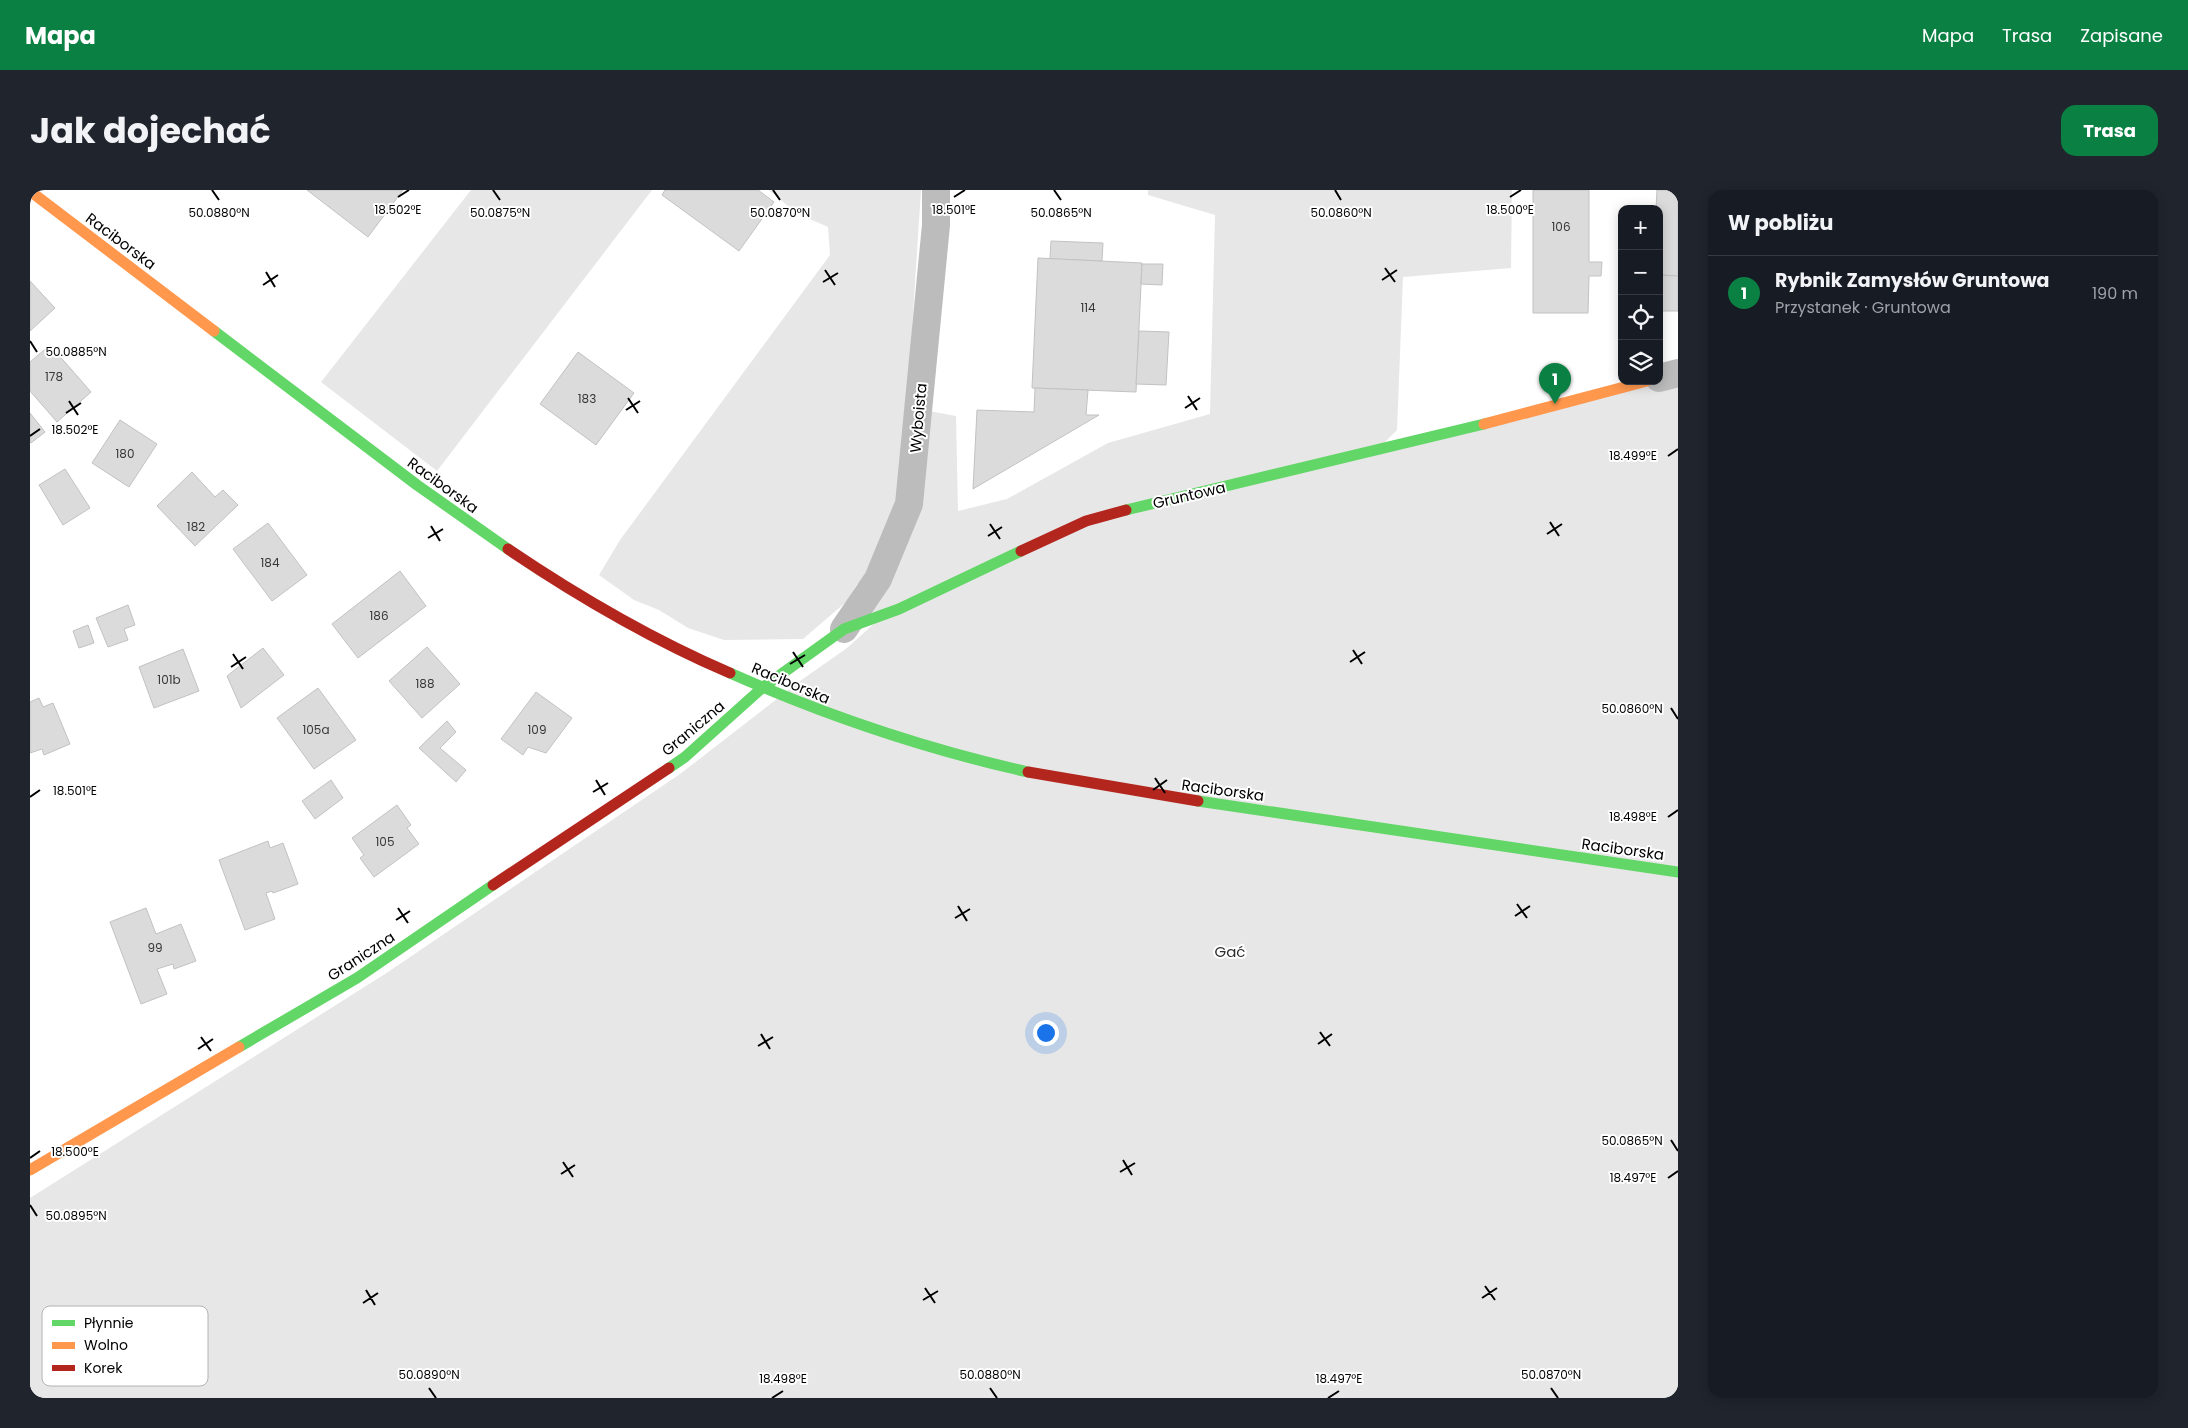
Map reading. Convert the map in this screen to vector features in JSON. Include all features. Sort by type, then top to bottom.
[{"type":"street","name":"Raciborska","points":[[30,190],[417,485],[474,526],[561,584],[643,633],[762,688],[827,714],[898,739],[973,760],[1046,776],[1149,794],[1678,872]]},
{"type":"street","name":"Wyboista","points":[[844,629],[878,579],[909,504],[936,225],[936,190]]},
{"type":"street","points":[[1663,377],[1678,373]]},
{"type":"street","name":"Gruntowa","points":[[762,688],[844,629],[899,609],[1086,521],[1132,508],[1454,432],[1632,385]]},
{"type":"street","points":[[878,579],[886,595],[899,609]]},
{"type":"street","name":"Graniczna","points":[[30,1170],[357,978],[685,757],[762,688]]},
{"type":"green space","points":[[471,190],[652,190],[437,471],[321,382]]},
{"type":"green space","name":"Gać","points":[[769,190],[921,190],[907,407],[956,416],[958,511],[1007,499],[1108,443],[1210,414],[1215,215],[1148,195],[1148,190],[1512,190],[1511,268],[1403,277],[1397,430],[1382,445],[1619,385],[1663,385],[1663,374],[1678,370],[1678,1398],[30,1398],[30,1198],[385,974],[680,774],[800,681],[847,648],[877,621],[857,584],[846,602],[803,639],[724,640],[688,628],[659,610],[634,600],[599,575],[620,540],[830,255],[828,227],[796,213]]},
{"type":"building","points":[[307,190],[403,190],[368,237]]},
{"type":"building","points":[[665,190],[758,190],[774,202],[739,251],[662,195]]},
{"type":"building","points":[[1533,190],[1589,190],[1589,262],[1602,262],[1601,276],[1589,276],[1588,313],[1533,313]]},
{"type":"building","points":[[1657,190],[1678,190],[1678,276],[1663,275],[1663,205],[1656,205]]},
{"type":"building","points":[[1051,241],[1103,243],[1102,261],[1050,259]]},
{"type":"building","points":[[1038,258],[1142,263],[1136,392],[1032,388]]},
{"type":"building","points":[[1142,264],[1163,264],[1162,285],[1141,284]]},
{"type":"building","points":[[1663,275],[1678,276],[1678,311],[1663,311]]},
{"type":"building","points":[[30,281],[55,308],[30,331]]},
{"type":"building","points":[[1139,331],[1169,332],[1166,385],[1136,384]]},
{"type":"building","points":[[50,345],[91,392],[57,422],[30,391],[30,362]]},
{"type":"building","points":[[578,352],[634,393],[596,445],[540,404]]},
{"type":"building","points":[[1035,388],[1088,390],[1086,415],[1099,415],[973,489],[977,410],[1034,412]]},
{"type":"building","points":[[30,413],[45,432],[31,443],[30,442]]},
{"type":"building","points":[[120,420],[157,444],[129,487],[92,463]]},
{"type":"building","points":[[65,469],[90,508],[63,525],[39,485]]},
{"type":"building","points":[[192,472],[215,497],[223,490],[238,505],[195,546],[157,506]]},
{"type":"building","points":[[268,523],[307,575],[272,601],[233,549]]},
{"type":"building","points":[[400,571],[426,606],[358,658],[332,624]]},
{"type":"building","points":[[128,605],[135,625],[124,629],[128,640],[108,647],[96,618]]},
{"type":"building","points":[[88,625],[94,643],[79,648],[73,631]]},
{"type":"building","points":[[427,647],[460,684],[422,718],[389,681]]},
{"type":"building","points":[[263,648],[284,675],[241,708],[227,676]]},
{"type":"building","points":[[183,649],[199,691],[154,708],[139,667]]},
{"type":"building","points":[[318,688],[356,740],[314,769],[277,718]]},
{"type":"building","points":[[536,692],[572,718],[546,753],[528,747],[523,755],[501,739]]},
{"type":"building","points":[[39,698],[43,707],[53,703],[70,744],[44,755],[42,749],[30,753],[30,702]]},
{"type":"building","points":[[447,721],[456,732],[440,748],[466,770],[456,782],[419,748]]},
{"type":"building","points":[[331,780],[343,798],[315,819],[302,801]]},
{"type":"building","points":[[397,805],[411,825],[407,828],[419,844],[374,877],[360,858],[364,855],[352,838]]},
{"type":"building","points":[[268,841],[270,848],[283,843],[298,884],[273,893],[272,891],[266,893],[275,919],[245,930],[219,860]]},
{"type":"building","points":[[146,908],[156,934],[181,924],[196,961],[174,969],[173,964],[157,969],[167,994],[141,1004],[110,922]]},
{"type":"traffic: fast","points":[[214,331],[417,485],[508,549]]},
{"type":"traffic: fast","points":[[1126,510],[1484,424]]},
{"type":"traffic: fast","points":[[669,768],[685,757],[762,688],[844,629],[899,609],[1021,551]]},
{"type":"traffic: fast","points":[[730,673],[766,689],[877,730],[952,753],[1028,772]]},
{"type":"traffic: fast","points":[[1198,801],[1678,872]]},
{"type":"traffic: fast","points":[[239,1047],[357,978],[493,885]]},
{"type":"traffic: slow","points":[[30,191],[214,331]]},
{"type":"traffic: slow","points":[[1484,424],[1632,385]]},
{"type":"traffic: slow","points":[[30,1170],[239,1047]]},
{"type":"traffic: jam","points":[[1021,551],[1086,521],[1126,510]]},
{"type":"traffic: jam","points":[[508,549],[616,616],[672,646],[730,673]]},
{"type":"traffic: jam","points":[[493,885],[669,768]]},
{"type":"traffic: jam","points":[[1028,772],[1198,801]]},
{"type":"place","name":"Rybnik Zamysłów Gruntowa","points":[[1555,404]]}]
